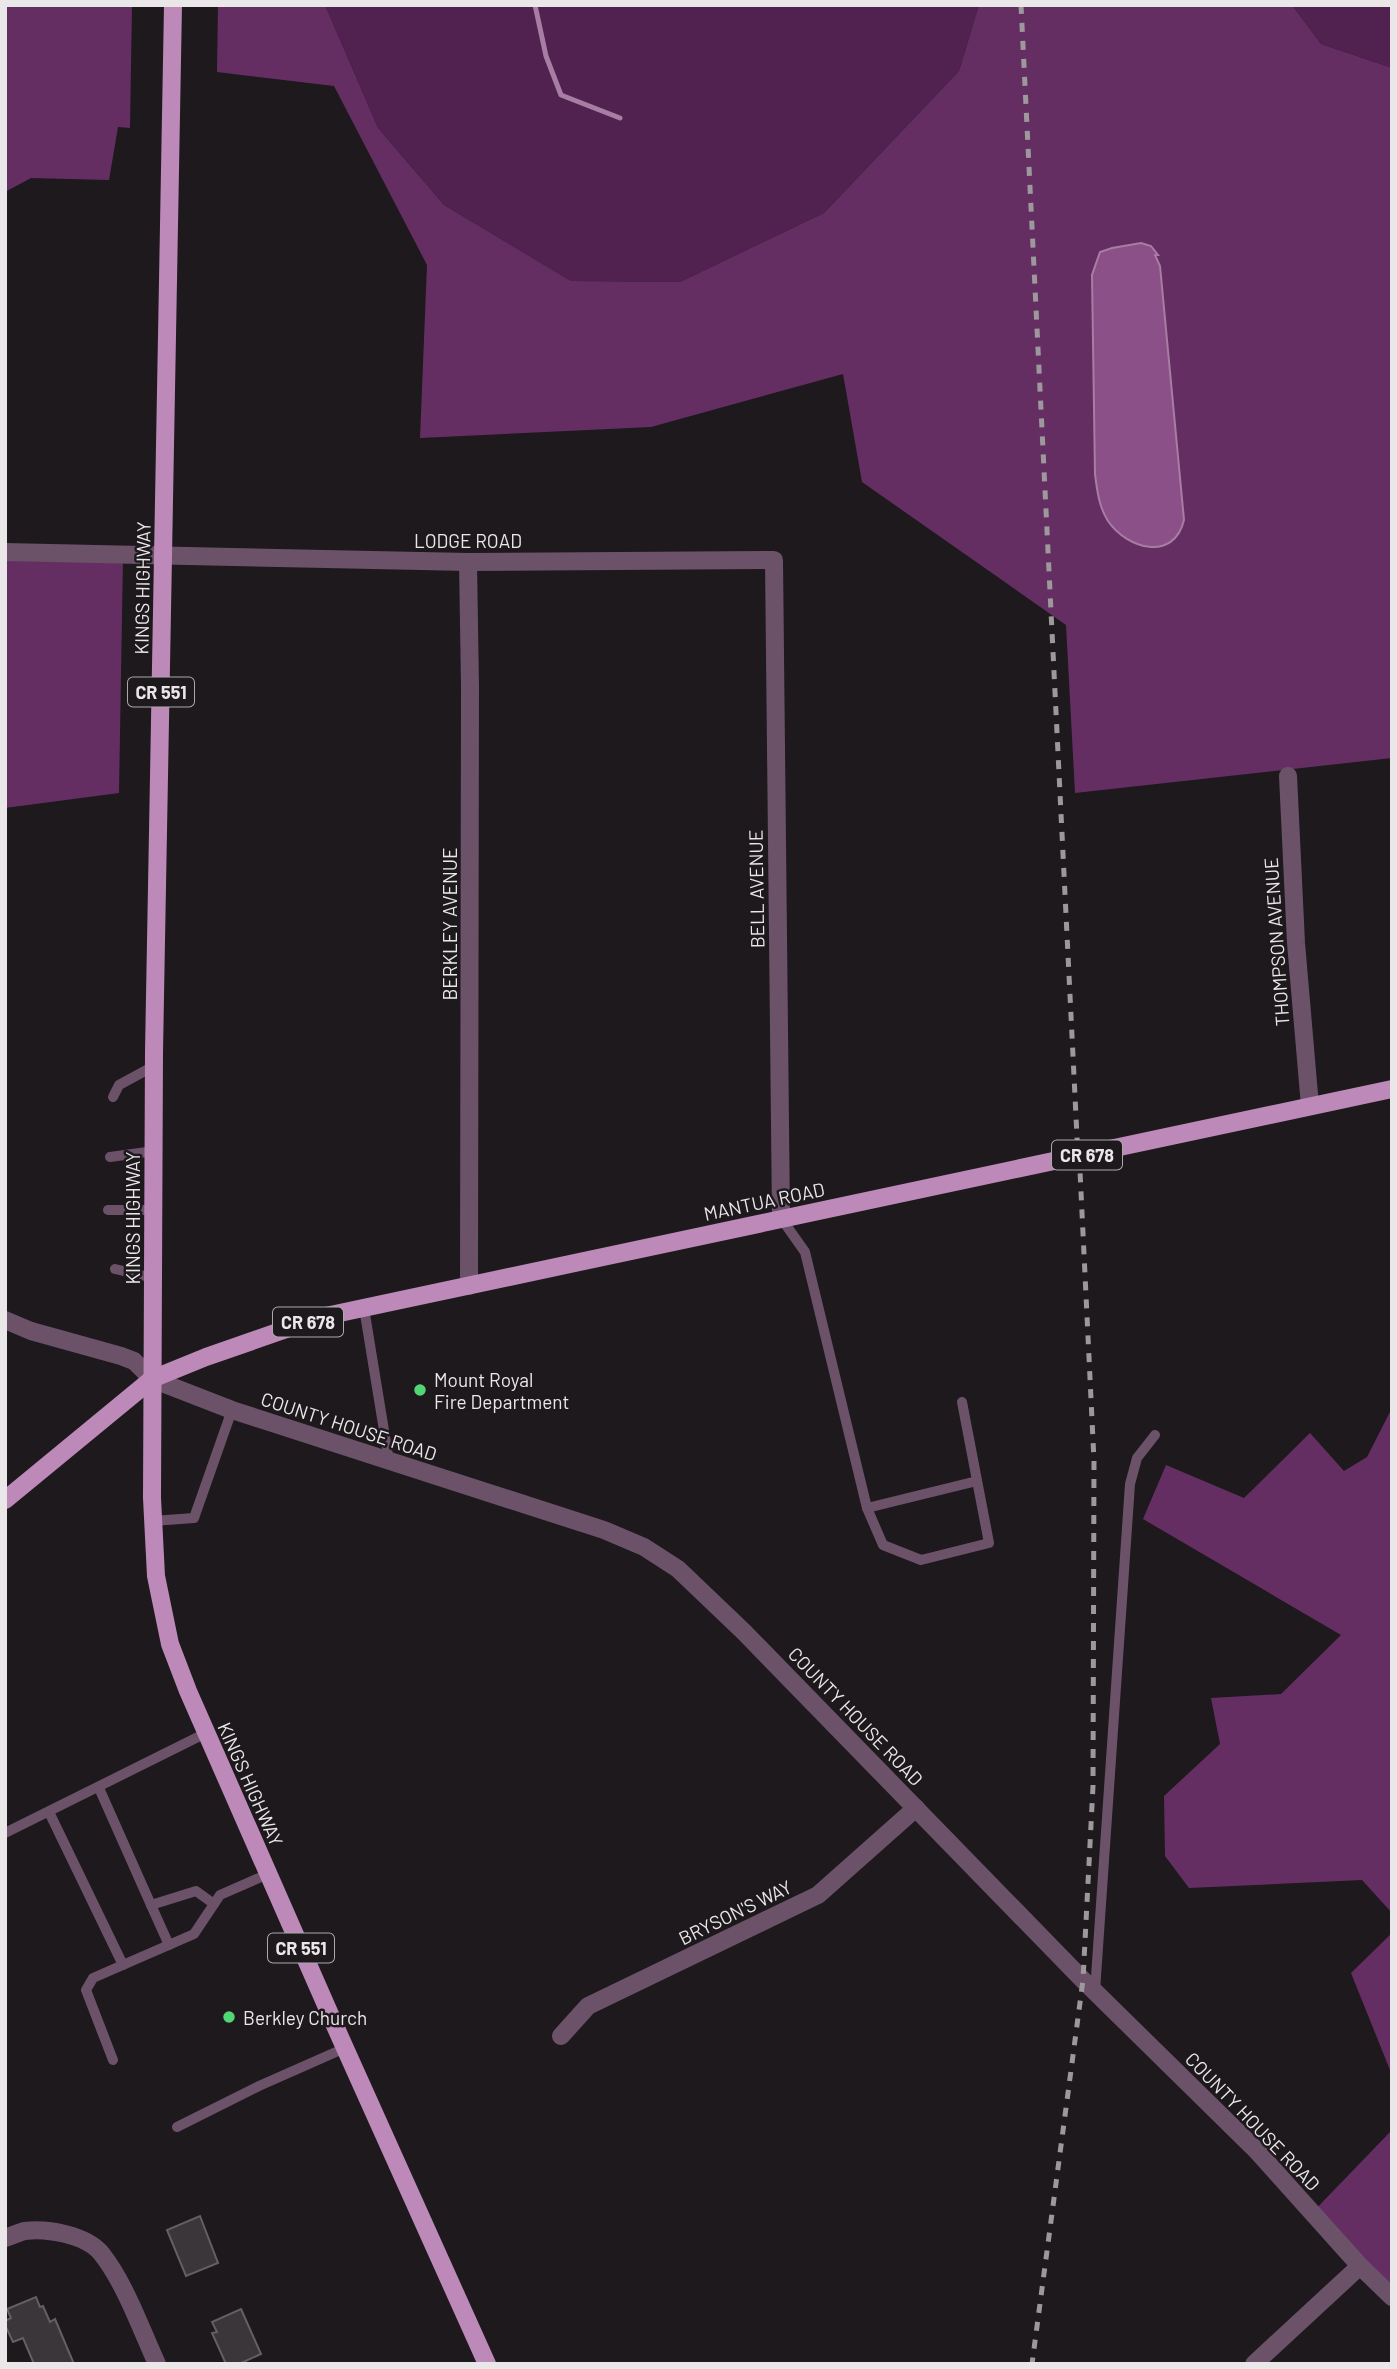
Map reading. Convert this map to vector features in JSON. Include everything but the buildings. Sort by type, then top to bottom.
[{"type":"main road","name":"KINGS HIGHWAY","points":[[173,5],[154,1066],[152,1378],[156,1576],[170,1644],[206,1733],[487,2364]]},
{"type":"main road","name":"MANTUA ROAD","points":[[152,1378],[321,1317],[1392,1088]]},
{"type":"main road","name":"CR 678","points":[[5,1500],[152,1378]]},
{"type":"street","name":"LODGE ROAD","points":[[5,552],[468,562],[774,560]]},
{"type":"street","name":"BELL AVENUE","points":[[774,560],[781,1218]]},
{"type":"street","name":"BERKLEY AVENUE","points":[[468,562],[469,1286]]},
{"type":"street","name":"THOMPSON AVENUE","points":[[1288,776],[1296,943],[1310,1106]]},
{"type":"street","name":"COUNTY HOUSE ROAD","points":[[5,1320],[31,1331],[134,1361],[152,1378],[232,1410],[604,1530],[644,1547],[666,1560],[744,1632],[1095,1991],[1256,2150],[1392,2298]]},
{"type":"street","name":"BRYSON'S WAY","points":[[561,2036],[588,2006],[818,1895],[916,1808]]},
{"type":"street","points":[[5,2238],[24,2231],[45,2231],[83,2240],[100,2252],[128,2299],[157,2364]]},
{"type":"street","points":[[1254,2364],[1360,2266]]},
{"type":"lane","points":[[113,1097],[119,1084],[154,1066]]},
{"type":"lane","points":[[110,1157],[154,1151]]},
{"type":"lane","points":[[108,1210],[153,1210]]},
{"type":"lane","points":[[781,1218],[806,1252],[867,1508],[883,1545],[921,1560],[989,1543],[962,1402]]},
{"type":"lane","points":[[115,1269],[153,1278]]},
{"type":"lane","points":[[364,1308],[389,1461]]},
{"type":"lane","points":[[153,1521],[194,1518],[232,1410]]},
{"type":"lane","points":[[1095,1991],[1129,1484],[1137,1458],[1155,1435]]},
{"type":"lane","points":[[867,1508],[977,1481]]},
{"type":"lane","points":[[5,1833],[206,1733]]},
{"type":"lane","points":[[99,1788],[169,1945]]},
{"type":"lane","points":[[49,1812],[123,1965]]},
{"type":"lane","points":[[113,2060],[86,1990],[93,1978],[194,1934],[220,1895],[268,1874]]},
{"type":"lane","points":[[151,1905],[196,1891],[214,1904]]},
{"type":"lane","points":[[177,2127],[345,2048]]},
{"type":"shaded area","points":[[5,5],[132,5],[130,128],[118,127],[109,180],[31,178],[5,192]]},
{"type":"shaded area","points":[[218,5],[325,5],[378,128],[444,205],[571,281],[680,282],[824,213],[959,71],[979,5],[1292,5],[1321,44],[1392,68],[1392,758],[1075,793],[1066,625],[862,482],[843,374],[651,427],[420,438],[427,265],[334,86],[217,72]]},
{"type":"shaded area","points":[[325,5],[979,5],[959,71],[824,213],[680,282],[571,281],[444,205],[378,128]]},
{"type":"shaded area","points":[[1292,5],[1392,5],[1392,68],[1321,44]]},
{"type":"shaded area","points":[[1141,243],[1151,246],[1158,255],[1155,255],[1160,266],[1184,520],[1179,533],[1171,542],[1149,547],[1126,539],[1108,521],[1100,504],[1095,474],[1092,275],[1100,252]]},
{"type":"shaded area","points":[[5,555],[123,557],[119,793],[5,808]]},
{"type":"shaded area","points":[[1392,1408],[1392,1913],[1362,1880],[1189,1888],[1165,1856],[1164,1796],[1220,1744],[1211,1698],[1281,1694],[1341,1635],[1143,1519],[1166,1465],[1244,1498],[1310,1433],[1344,1471],[1367,1457]]},
{"type":"shaded area","points":[[1392,1933],[1392,2075],[1351,1973]]},
{"type":"shaded area","points":[[1392,2130],[1392,2300],[1310,2215]]},
{"type":"waterway","points":[[535,5],[546,56],[561,95],[620,118]]},
{"type":"railway","points":[[1021,5],[1094,1461],[1093,1786],[1083,1980],[1032,2364]]},
{"type":"place","name":"Mount Royal Fire Department","points":[[420,1390]]},
{"type":"place","name":"Berkley Church","points":[[229,2017]]}]
